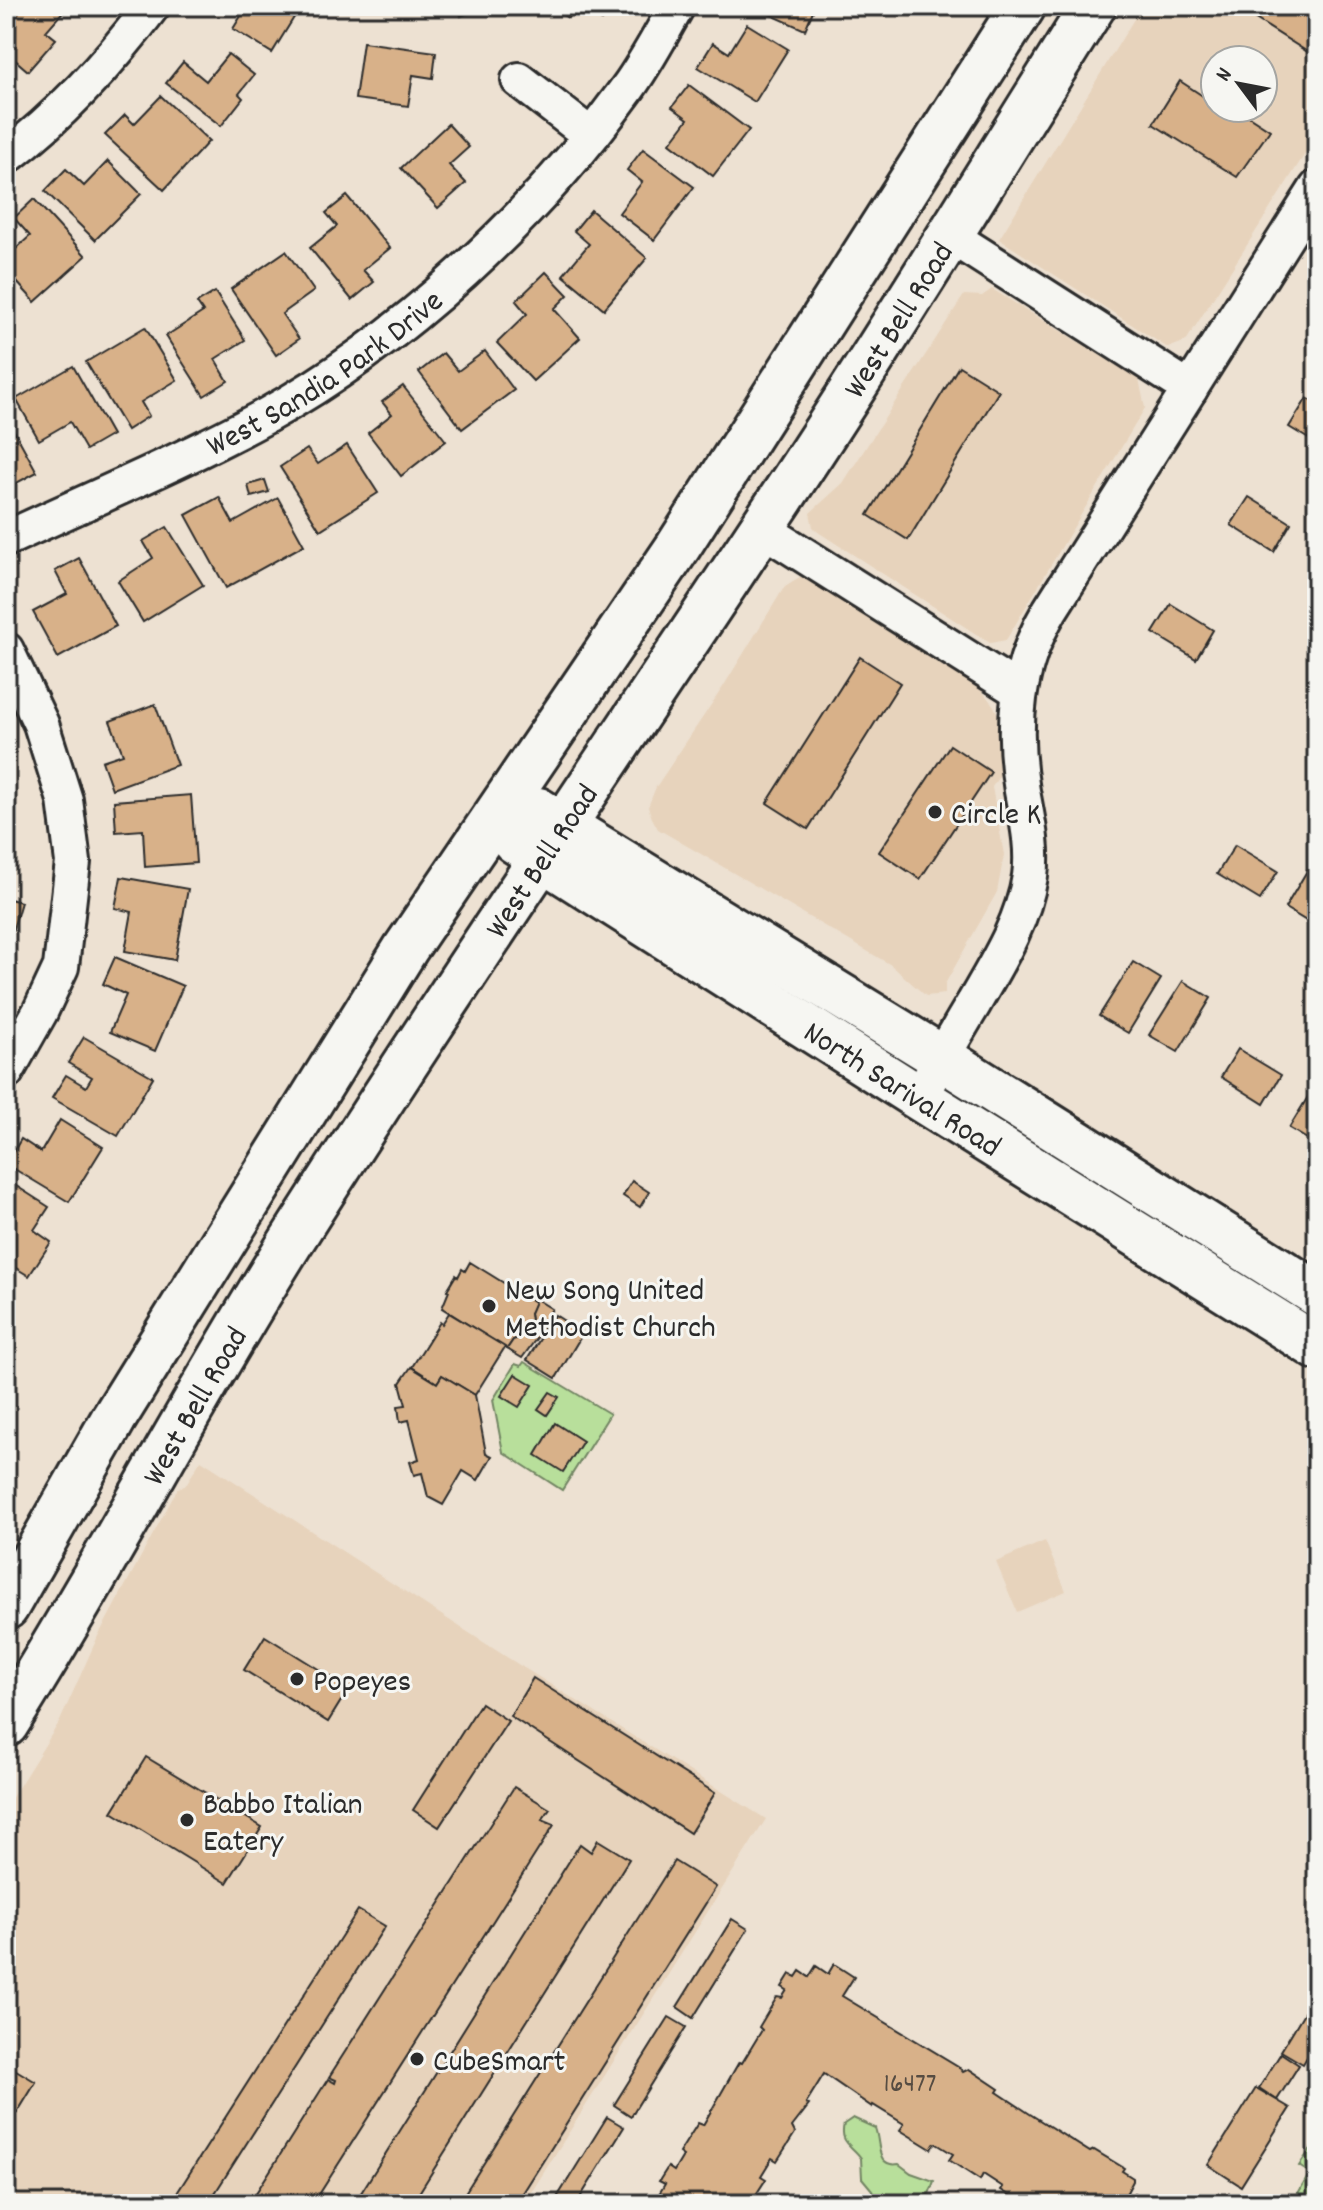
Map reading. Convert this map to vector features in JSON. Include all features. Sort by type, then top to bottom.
[{"type":"main road","name":"West Bell Road","points":[[6,1607],[114,1418],[406,948],[678,547],[1025,6]]},
{"type":"main road","points":[[949,235],[935,209],[934,198],[995,99],[1025,6]]},
{"type":"main road","name":"West Bell Road","points":[[6,1724],[51,1652],[167,1447],[292,1241],[551,842],[810,454],[1093,6]]},
{"type":"main road","points":[[810,454],[845,348],[905,251],[905,242],[884,226]]},
{"type":"main road","name":"North Sarival Road","points":[[501,808],[919,1098],[1317,1347]]},
{"type":"main road","name":"North Sarival Road","points":[[551,842],[942,1058],[1317,1294]]},
{"type":"main road","points":[[114,1418],[167,1447]]},
{"type":"street","points":[[6,157],[70,101],[121,47],[152,6]]},
{"type":"street","name":"West Sandia Park Drive","points":[[6,539],[265,417],[344,368],[463,272],[531,205],[626,90],[677,6]]},
{"type":"street","points":[[519,80],[590,135]]},
{"type":"street","points":[[919,1098],[993,970],[1024,903],[1030,873],[1031,842],[1016,758],[1015,728],[1018,690],[1030,649],[1040,627],[1317,188]]},
{"type":"street","points":[[949,235],[1190,389]]},
{"type":"street","points":[[761,528],[1018,690]]},
{"type":"street","points":[[6,650],[46,739],[65,800],[73,862],[61,967],[6,1072]]},
{"type":"shaded area","points":[[1142,6],[1317,6],[1317,135],[1186,341],[1168,348],[999,239]]},
{"type":"shaded area","points":[[992,289],[1139,379],[1145,408],[1006,640],[990,643],[818,532],[813,527],[810,513],[843,483],[964,295],[982,296]]},
{"type":"shaded area","points":[[803,575],[979,687],[999,717],[1001,773],[992,787],[1004,855],[997,892],[945,984],[945,994],[926,996],[891,965],[658,829],[648,807],[656,787],[785,586]]},
{"type":"shaded area","points":[[201,1460],[766,1819],[524,2204],[6,2204],[6,1807],[60,1721],[98,1636],[178,1488],[185,1486]]},
{"type":"shaded area","points":[[1045,1541],[1066,1591],[1017,1612],[996,1562]]},
{"type":"green space","points":[[524,1362],[610,1414],[562,1490],[503,1452],[493,1400],[515,1364],[521,1366]]},
{"type":"green space","points":[[853,2118],[875,2128],[880,2153],[886,2162],[899,2164],[911,2173],[934,2181],[929,2194],[919,2204],[874,2204],[872,2190],[862,2178],[861,2158],[843,2136],[844,2124]]},
{"type":"green space","points":[[1317,2140],[1317,2204],[1297,2195],[1310,2173],[1299,2166]]},
{"type":"building","points":[[6,6],[68,6],[46,31],[56,39],[28,71],[6,52],[14,39],[6,32]]},
{"type":"building","points":[[247,6],[301,6],[272,53],[233,29]]},
{"type":"building","points":[[458,6],[488,6],[461,16]]},
{"type":"building","points":[[549,6],[575,6],[568,18]]},
{"type":"building","points":[[580,6],[611,6],[602,20]]},
{"type":"building","points":[[751,6],[815,6],[805,30]]},
{"type":"building","points":[[1235,6],[1317,6],[1317,58]]},
{"type":"building","points":[[747,24],[788,49],[755,102],[698,67],[713,43],[729,53]]},
{"type":"building","points":[[363,42],[436,52],[433,78],[413,75],[408,106],[355,99]]},
{"type":"building","points":[[228,54],[254,75],[239,94],[243,98],[221,126],[166,83],[183,62],[206,81]]},
{"type":"building","points":[[1180,81],[1199,93],[1199,124],[1261,124],[1270,130],[1237,177],[1153,124]]},
{"type":"building","points":[[689,85],[749,130],[713,176],[670,143],[688,119],[672,107]]},
{"type":"building","points":[[161,96],[209,141],[164,190],[105,135],[125,115],[134,124]]},
{"type":"building","points":[[448,124],[469,147],[449,165],[466,183],[438,208],[401,168]]},
{"type":"building","points":[[643,149],[694,187],[654,240],[619,213],[642,182],[627,170]]},
{"type":"building","points":[[108,161],[141,194],[95,240],[45,191],[66,169],[84,186]]},
{"type":"building","points":[[347,196],[390,248],[363,270],[374,282],[352,300],[310,248],[337,226],[326,213]]},
{"type":"building","points":[[34,199],[86,256],[35,302],[6,270],[6,258],[30,236],[14,218]]},
{"type":"building","points":[[591,210],[647,258],[604,309],[563,275],[589,244],[574,231]]},
{"type":"building","points":[[286,251],[314,291],[282,314],[299,339],[276,355],[231,289]]},
{"type":"building","points":[[546,272],[568,295],[554,309],[580,338],[533,381],[497,343],[527,314],[516,301]]},
{"type":"building","points":[[215,292],[245,340],[215,359],[228,381],[204,396],[166,336],[203,312],[197,303]]},
{"type":"building","points":[[145,327],[177,380],[141,402],[149,416],[127,430],[86,362]]},
{"type":"building","points":[[485,351],[514,390],[462,429],[419,372],[443,353],[458,371]]},
{"type":"building","points":[[73,366],[112,435],[86,450],[70,422],[39,440],[16,399]]},
{"type":"building","points":[[959,366],[999,391],[908,540],[868,515]]},
{"type":"building","points":[[403,386],[446,441],[401,476],[368,433],[392,414],[382,402]]},
{"type":"building","points":[[1307,398],[1317,404],[1317,444],[1289,427]]},
{"type":"building","points":[[6,416],[37,472],[11,486],[6,477]]},
{"type":"building","points":[[347,445],[378,493],[320,530],[280,467],[307,449],[318,464]]},
{"type":"building","points":[[265,480],[269,492],[251,497],[248,485]]},
{"type":"building","points":[[219,497],[233,523],[278,498],[304,545],[226,588],[186,515]]},
{"type":"building","points":[[1249,497],[1291,523],[1274,552],[1231,525]]},
{"type":"building","points":[[167,527],[203,585],[143,622],[118,581],[153,558],[143,541]]},
{"type":"building","points":[[79,558],[116,626],[58,658],[33,612],[67,594],[55,571]]},
{"type":"building","points":[[1171,604],[1213,630],[1196,659],[1153,633]]},
{"type":"building","points":[[860,657],[900,683],[808,829],[767,803]]},
{"type":"building","points":[[155,704],[177,765],[112,789],[102,761],[123,754],[110,721]]},
{"type":"building","name":"Circle K","points":[[950,745],[991,772],[920,879],[879,852]]},
{"type":"building","points":[[6,787],[9,787],[15,815],[6,817]]},
{"type":"building","points":[[191,795],[196,863],[145,867],[143,830],[116,832],[114,801]]},
{"type":"building","points":[[1235,845],[1278,871],[1260,900],[1217,874]]},
{"type":"building","points":[[1317,854],[1317,918],[1313,925],[1285,908]]},
{"type":"building","points":[[121,877],[188,889],[175,960],[125,951],[132,912],[115,908]]},
{"type":"building","points":[[6,898],[21,902],[13,929],[6,927]]},
{"type":"building","points":[[115,957],[183,986],[155,1051],[110,1032],[126,995],[103,984]]},
{"type":"building","points":[[1133,962],[1161,979],[1128,1033],[1099,1016]]},
{"type":"building","points":[[1183,981],[1211,998],[1178,1052],[1149,1035]]},
{"type":"building","points":[[84,1037],[153,1077],[118,1136],[52,1098],[66,1075],[86,1087],[92,1077],[68,1063]]},
{"type":"building","points":[[1238,1049],[1281,1075],[1264,1104],[1221,1077]]},
{"type":"building","points":[[1317,1082],[1317,1145],[1289,1128]]},
{"type":"building","points":[[60,1120],[103,1147],[69,1202],[6,1164],[21,1139],[41,1152]]},
{"type":"building","points":[[632,1181],[649,1192],[640,1207],[623,1196]]},
{"type":"building","points":[[10,1182],[49,1207],[34,1230],[51,1242],[29,1276],[6,1262],[6,1188]]},
{"type":"building","name":"New Song United Methodist Church","points":[[470,1262],[536,1303],[530,1313],[531,1319],[519,1338],[513,1340],[507,1349],[442,1308],[447,1290],[456,1275],[458,1277],[462,1269],[465,1271]]},
{"type":"building","points":[[536,1299],[552,1309],[541,1326],[544,1328],[522,1358],[507,1349],[513,1340],[519,1338],[531,1319],[530,1313]]},
{"type":"building","points":[[449,1313],[505,1347],[475,1395],[442,1375],[437,1383],[412,1367]]},
{"type":"building","points":[[555,1315],[583,1333],[556,1378],[527,1360]]},
{"type":"building","points":[[411,1367],[437,1383],[442,1375],[475,1395],[486,1453],[492,1456],[478,1480],[463,1471],[443,1505],[428,1497],[422,1473],[414,1475],[410,1462],[419,1459],[409,1420],[400,1422],[398,1406],[406,1405],[400,1383]]},
{"type":"building","points":[[515,1374],[533,1385],[519,1407],[501,1396]]},
{"type":"building","points":[[550,1392],[559,1397],[547,1415],[538,1409]]},
{"type":"building","points":[[555,1423],[583,1441],[563,1472],[536,1455]]},
{"type":"building","name":"Popeyes","points":[[265,1636],[349,1688],[328,1722],[244,1670]]},
{"type":"building","points":[[533,1678],[715,1793],[690,1833],[510,1716]]},
{"type":"building","points":[[481,1703],[508,1721],[439,1827],[413,1810]]},
{"type":"building","name":"Babbo Italian Eatery","points":[[146,1757],[262,1827],[227,1883],[112,1812]]},
{"type":"building","points":[[514,1787],[550,1809],[542,1820],[554,1825],[313,2204],[249,2204],[328,2079],[335,2083],[336,2080],[329,2077]]},
{"type":"building","points":[[598,1840],[629,1859],[412,2204],[354,2204],[580,1844],[591,1852]]},
{"type":"building","points":[[674,1861],[716,1887],[516,2204],[458,2204]]},
{"type":"building","points":[[358,1910],[385,1926],[208,2204],[170,2204]]},
{"type":"building","points":[[732,1919],[748,1929],[693,2018],[677,2007]]},
{"type":"building","points":[[834,1964],[854,1977],[842,1996],[958,2066],[963,2072],[969,2069],[999,2089],[997,2092],[1090,2152],[1094,2150],[1124,2168],[1122,2171],[1133,2178],[1125,2196],[1132,2197],[1134,2193],[1142,2198],[1141,2201],[1137,2204],[1023,2204],[983,2174],[980,2180],[949,2160],[953,2154],[935,2143],[931,2149],[900,2130],[904,2124],[872,2107],[824,2074],[806,2103],[809,2105],[792,2127],[795,2133],[777,2161],[772,2158],[761,2176],[766,2179],[750,2204],[653,2204],[665,2184],[659,2181],[668,2167],[674,2171],[683,2156],[679,2153],[698,2123],[703,2125],[739,2062],[742,2063],[762,2030],[759,2027],[777,1997],[782,1998],[787,1990],[782,1987],[790,1974],[796,1977],[800,1971],[809,1977],[816,1966],[828,1974]]},
{"type":"building","points":[[1317,1991],[1317,2040],[1303,2064],[1281,2051]]},
{"type":"building","points":[[669,2017],[686,2027],[631,2116],[614,2105]]},
{"type":"building","points":[[1281,2053],[1299,2065],[1277,2100],[1259,2088]]},
{"type":"building","points":[[6,2064],[36,2082],[17,2113],[11,2109],[6,2117]]},
{"type":"building","points":[[1256,2088],[1290,2108],[1241,2186],[1208,2165]]},
{"type":"building","points":[[607,2117],[624,2127],[576,2204],[553,2204]]},
{"type":"place","name":"Circle K","points":[[935,812]]},
{"type":"place","name":"New Song United Methodist Church","points":[[489,1306]]},
{"type":"place","name":"Popeyes","points":[[297,1679]]},
{"type":"place","name":"Babbo Italian Eatery","points":[[187,1820]]},
{"type":"place","name":"CubeSmart","points":[[417,2059]]}]
